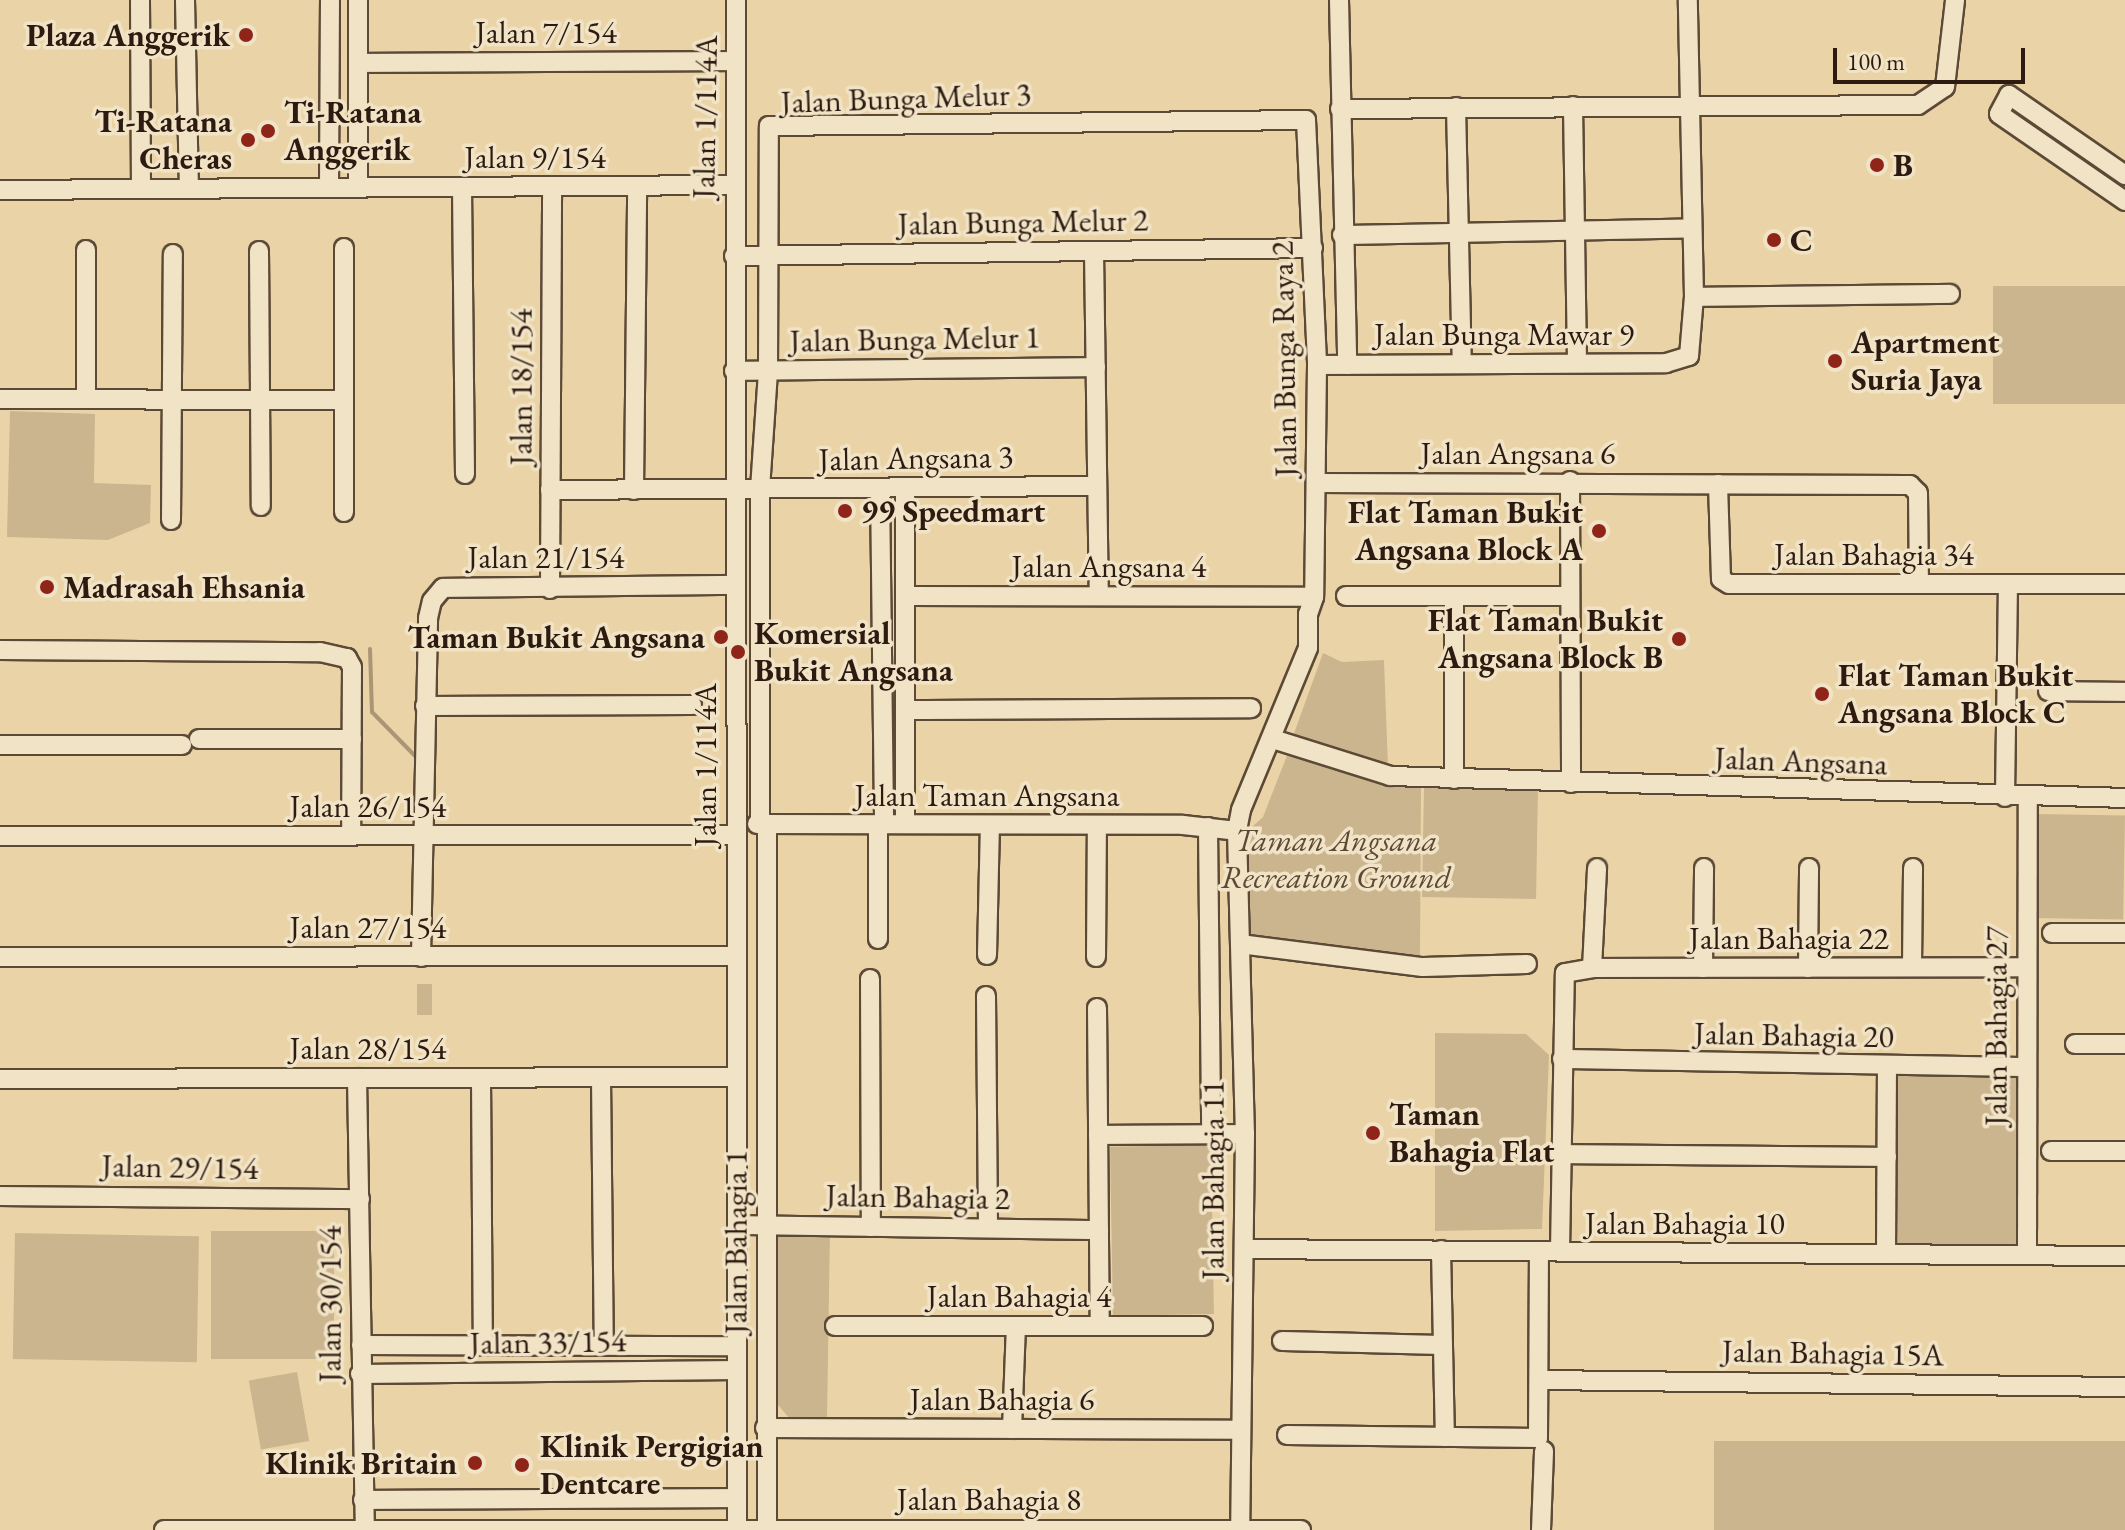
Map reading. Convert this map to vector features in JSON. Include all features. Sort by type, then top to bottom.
[{"type":"street","points":[[140,0],[141,189]]},
{"type":"street","points":[[185,0],[189,189]]},
{"type":"street","points":[[329,188],[330,0]]},
{"type":"street","points":[[358,0],[358,188]]},
{"type":"street","name":"Jalan 1/114A","points":[[736,0],[737,1528]]},
{"type":"street","points":[[1339,0],[1347,365]]},
{"type":"street","points":[[1688,0],[1694,297],[1950,294]]},
{"type":"street","points":[[1340,109],[1918,105],[1945,87],[1955,0]]},
{"type":"street","name":"Jalan 7/154","points":[[358,63],[735,61]]},
{"type":"street","points":[[2125,175],[2009,95],[1999,114],[2125,201]]},
{"type":"street","points":[[1573,106],[1577,363]]},
{"type":"street","points":[[1456,107],[1462,363]]},
{"type":"street","name":"Jalan Bunga Raya 2","points":[[1237,831],[1320,649],[1314,597],[1317,365],[1306,120]]},
{"type":"street","name":"Jalan Bunga Melur 3","points":[[764,824],[760,489],[768,371],[769,126],[1306,120]]},
{"type":"street","name":"Jalan 9/154","points":[[0,190],[734,185]]},
{"type":"street","points":[[634,490],[637,186]]},
{"type":"street","name":"Jalan 18/154","points":[[550,589],[552,187]]},
{"type":"street","points":[[462,188],[465,474]]},
{"type":"street","points":[[1342,235],[1691,228]]},
{"type":"street","points":[[344,248],[344,512]]},
{"type":"street","name":"Jalan Bunga Melur 2","points":[[734,256],[1313,248]]},
{"type":"street","points":[[86,250],[86,399]]},
{"type":"street","points":[[259,251],[261,506]]},
{"type":"street","points":[[1094,251],[1099,595]]},
{"type":"street","points":[[171,520],[173,254]]},
{"type":"street","name":"Jalan Bunga Mawar 9","points":[[1317,365],[1666,363],[1689,356],[1694,297]]},
{"type":"street","name":"Jalan Bunga Melur 1","points":[[734,371],[1096,367]]},
{"type":"street","points":[[0,399],[218,397],[303,403],[344,400]]},
{"type":"street","points":[[1570,481],[1571,783]]},
{"type":"street","name":"Jalan Angsana 6","points":[[1317,483],[1570,481],[1916,488],[1919,583]]},
{"type":"street","name":"Jalan Bahagia 34","points":[[1718,484],[1723,583],[2125,584]]},
{"type":"street","name":"Jalan Angsana 3","points":[[550,490],[1097,486]]},
{"type":"street","points":[[878,939],[881,824],[880,488]]},
{"type":"street","points":[[905,488],[905,824]]},
{"type":"street","name":"Jalan 21/154","points":[[421,957],[425,706],[428,618],[432,601],[443,588],[735,585]]},
{"type":"street","points":[[2005,797],[2008,585]]},
{"type":"street","name":"Jalan Angsana 4","points":[[905,596],[1314,597]]},
{"type":"street","points":[[1346,596],[1570,596]]},
{"type":"street","points":[[1454,598],[1454,779]]},
{"type":"street","points":[[0,650],[334,653],[352,667],[351,836]]},
{"type":"street","points":[[2048,691],[2125,692]]},
{"type":"street","points":[[425,706],[692,705]]},
{"type":"street","points":[[905,710],[1251,708]]},
{"type":"street","points":[[0,745],[352,739]]},
{"type":"street","name":"Jalan Angsana","points":[[1279,741],[1390,776],[2005,797],[2125,798]]},
{"type":"street","name":"Jalan Bahagia 27","points":[[2027,1255],[2025,967],[2028,797]]},
{"type":"street","name":"Jalan Taman Angsana","points":[[736,830],[764,824],[905,824],[1208,827],[1237,831]]},
{"type":"street","name":"Jalan Bahagia 1","points":[[764,824],[767,956],[767,1529]]},
{"type":"street","points":[[987,955],[990,825]]},
{"type":"street","points":[[1096,957],[1097,825]]},
{"type":"street","points":[[1208,827],[1211,1134]]},
{"type":"street","name":"Jalan 26/154","points":[[0,836],[425,836],[736,830]]},
{"type":"street","name":"Jalan Bahagia 11","points":[[1237,831],[1245,1134],[1240,1529]]},
{"type":"street","points":[[1592,968],[1597,868]]},
{"type":"street","points":[[1703,968],[1704,868]]},
{"type":"street","points":[[1808,968],[1809,868]]},
{"type":"street","points":[[1912,967],[1913,868]]},
{"type":"street","points":[[2052,933],[2125,933]]},
{"type":"street","points":[[1240,944],[1423,967],[1527,964]]},
{"type":"street","name":"Jalan 27/154","points":[[0,957],[736,956]]},
{"type":"street","name":"Jalan Bahagia 22","points":[[1562,1059],[1562,983],[1565,973],[1592,968],[2025,967]]},
{"type":"street","points":[[870,979],[871,1227]]},
{"type":"street","points":[[986,996],[988,1228]]},
{"type":"street","points":[[1097,1008],[1100,1326]]},
{"type":"street","points":[[2075,1044],[2125,1044]]},
{"type":"street","points":[[1560,1251],[1562,1059]]},
{"type":"street","name":"Jalan Bahagia 20","points":[[1562,1059],[2026,1067]]},
{"type":"street","points":[[1886,1254],[1887,1066]]},
{"type":"street","name":"Jalan 28/154","points":[[0,1079],[736,1077]]},
{"type":"street","name":"Jalan 30/154","points":[[357,1078],[365,1529]]},
{"type":"street","points":[[481,1078],[483,1345]]},
{"type":"street","points":[[601,1078],[604,1345]]},
{"type":"street","points":[[1098,1135],[1245,1134]]},
{"type":"street","points":[[2051,1151],[2125,1151]]},
{"type":"street","points":[[1561,1154],[1887,1157]]},
{"type":"street","name":"Jalan 29/154","points":[[0,1196],[360,1199]]},
{"type":"street","name":"Jalan Bahagia 2","points":[[737,1225],[1099,1230]]},
{"type":"street","name":"Jalan Bahagia 10","points":[[1244,1249],[2125,1256]]},
{"type":"street","points":[[1441,1250],[1445,1437]]},
{"type":"street","points":[[1539,1252],[1541,1530]]},
{"type":"street","name":"Jalan Bahagia 4","points":[[835,1326],[1203,1326]]},
{"type":"street","points":[[1012,1429],[1016,1326]]},
{"type":"street","points":[[1282,1341],[1442,1345]]},
{"type":"street","name":"Jalan 33/154","points":[[361,1345],[737,1346]]},
{"type":"street","name":"Jalan 33/154","points":[[360,1374],[737,1370]]},
{"type":"street","name":"Jalan Bahagia 15A","points":[[1540,1380],[2125,1387]]},
{"type":"street","name":"Jalan Bahagia 6","points":[[765,1428],[1240,1430]]},
{"type":"street","points":[[1287,1435],[1445,1437],[1541,1444]]},
{"type":"street","points":[[363,1500],[737,1498]]},
{"type":"street","name":"Jalan Bahagia 8","points":[[164,1530],[1301,1530]]},
{"type":"green space","points":[[1993,286],[2125,286],[2125,404],[1993,404]]},
{"type":"green space","points":[[10,411],[95,414],[94,483],[151,485],[150,523],[108,540],[7,537]]},
{"type":"green space","points":[[1323,653],[1342,662],[1384,660],[1388,768],[1292,739]]},
{"type":"green space","name":"Taman Angsana Recreation Ground","points":[[1288,753],[1384,786],[1421,787],[1420,957],[1245,935],[1243,835],[1263,817]]},
{"type":"green space","points":[[1424,786],[1538,788],[1536,899],[1422,897]]},
{"type":"green space","points":[[2036,814],[2125,816],[2123,920],[2034,918]]},
{"type":"green space","points":[[417,984],[432,984],[432,1015],[417,1015]]},
{"type":"green space","points":[[1435,1033],[1526,1034],[1549,1055],[1542,1229],[1435,1231]]},
{"type":"green space","points":[[1893,1067],[2019,1069],[2016,1248],[1890,1246]]},
{"type":"green space","points":[[1211,1145],[1214,1314],[1113,1316],[1110,1147]]},
{"type":"green space","points":[[211,1231],[334,1231],[334,1359],[211,1359]]},
{"type":"green space","points":[[830,1231],[827,1417],[790,1419],[778,1405],[778,1236]]},
{"type":"green space","points":[[15,1233],[199,1236],[197,1362],[13,1359]]},
{"type":"green space","points":[[297,1372],[309,1441],[261,1449],[249,1381]]},
{"type":"green space","points":[[1714,1441],[2125,1441],[2125,1530],[1714,1530]]},
{"type":"waterway","points":[[370,649],[372,712],[416,757]]},
{"type":"place","name":"Plaza Anggerik","points":[[246,35]]},
{"type":"place","name":"Ti-Ratana Anggerik","points":[[268,131]]},
{"type":"place","name":"Ti-Ratana Cheras","points":[[248,140]]},
{"type":"place","name":"B","points":[[1877,165]]},
{"type":"place","name":"C","points":[[1774,240]]},
{"type":"place","name":"Apartment Suria Jaya","points":[[1835,361]]},
{"type":"place","name":"99 Speedmart","points":[[845,511]]},
{"type":"place","name":"Flat Taman Bukit Angsana Block A","points":[[1599,531]]},
{"type":"place","name":"Madrasah Ehsania","points":[[47,587]]},
{"type":"place","name":"Taman Bukit Angsana","points":[[721,637]]},
{"type":"place","name":"Flat Taman Bukit Angsana Block B","points":[[1679,639]]},
{"type":"place","name":"Komersial Bukit Angsana","points":[[738,652]]},
{"type":"place","name":"Flat Taman Bukit Angsana Block C","points":[[1822,694]]},
{"type":"place","name":"Taman Bahagia Flat","points":[[1373,1133]]},
{"type":"place","name":"Klinik Britain","points":[[475,1463]]},
{"type":"place","name":"Klinik Pergigian Dentcare","points":[[522,1465]]}]
